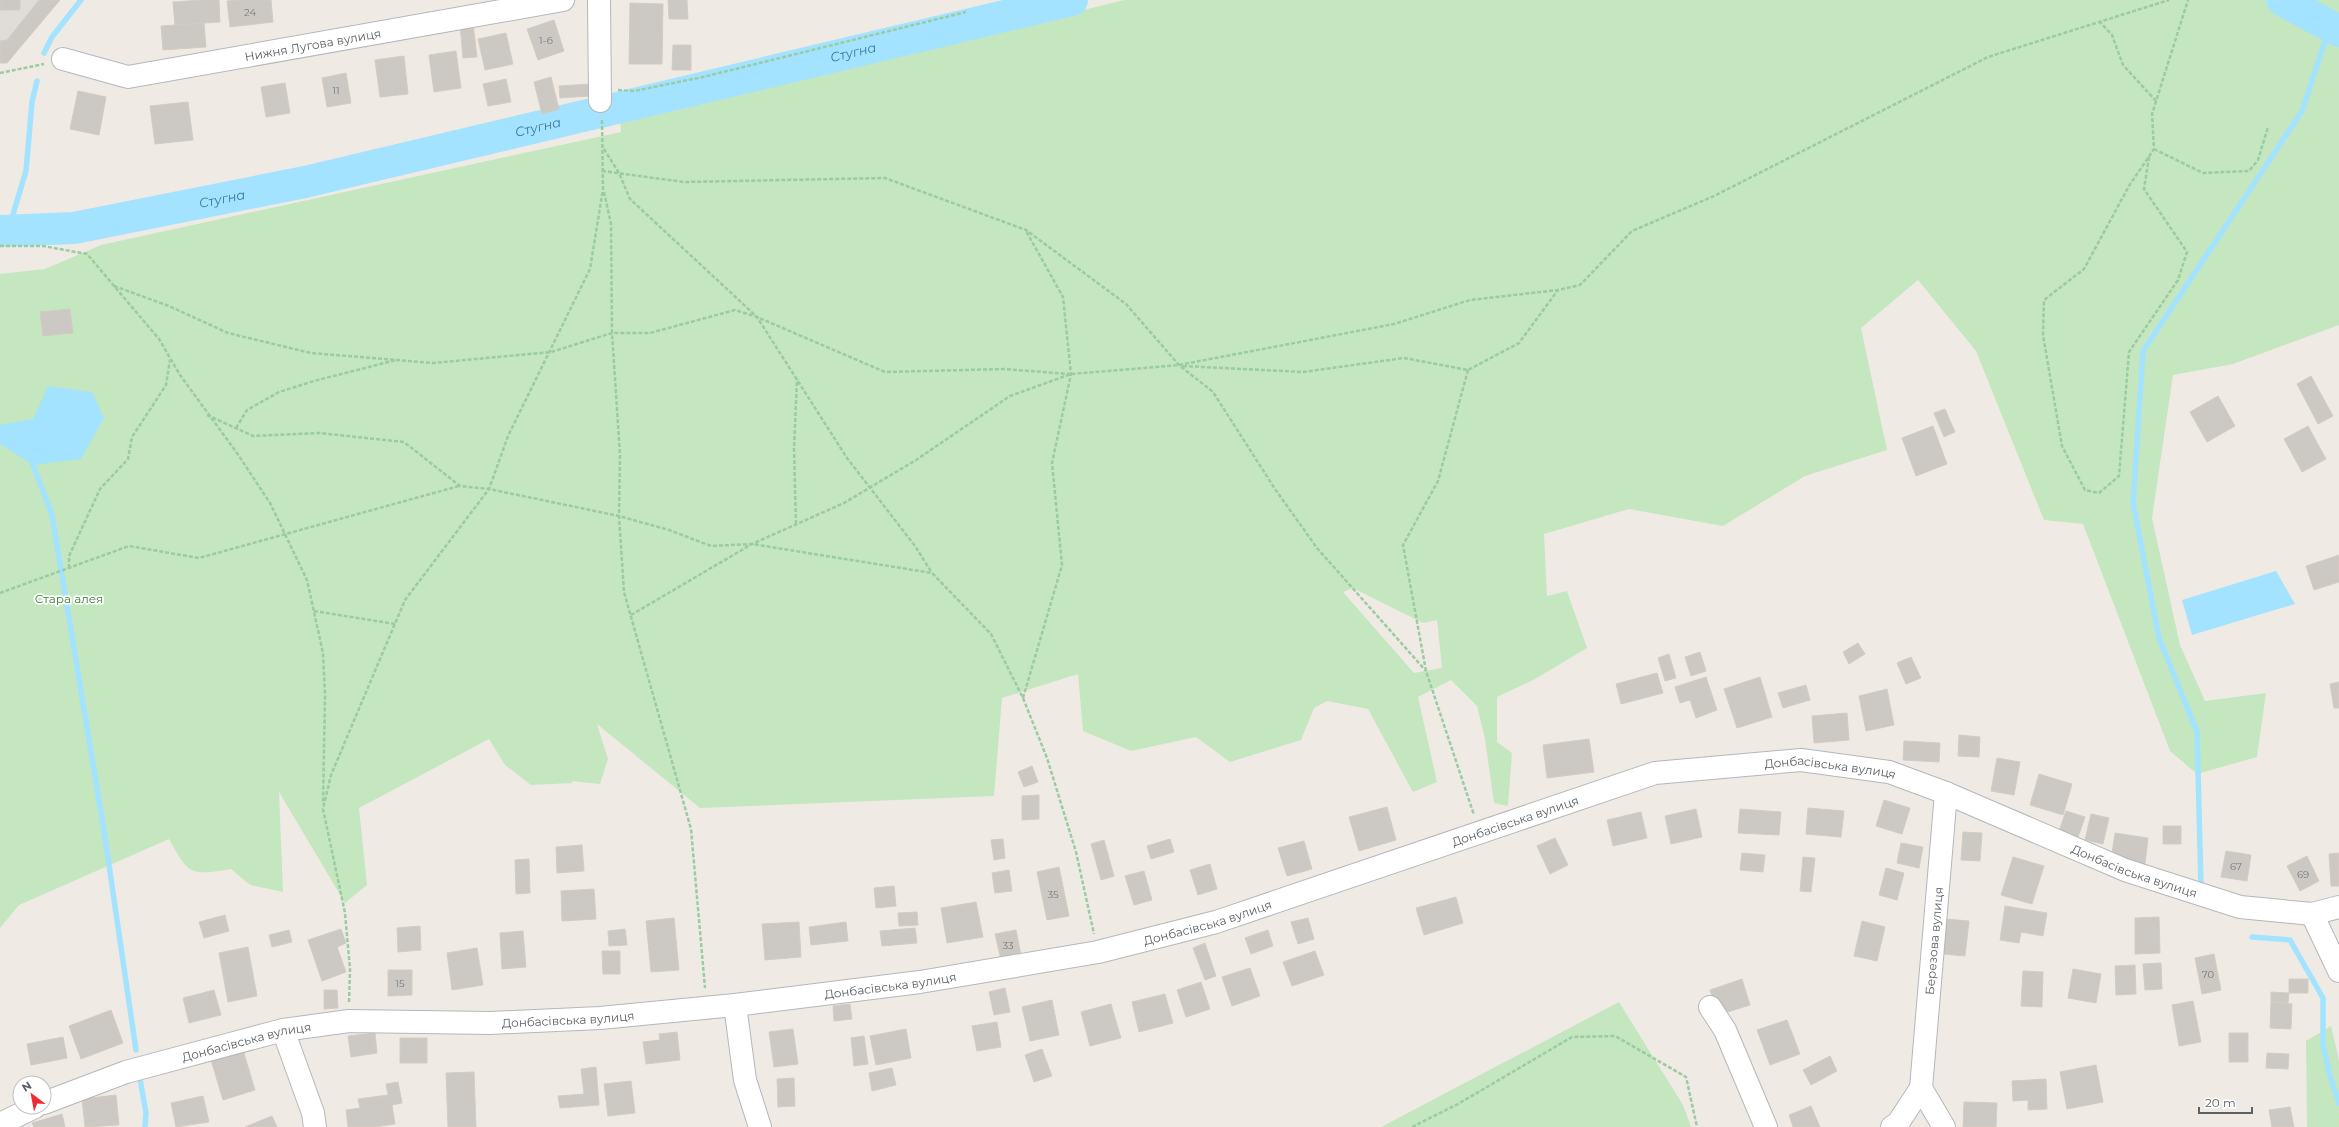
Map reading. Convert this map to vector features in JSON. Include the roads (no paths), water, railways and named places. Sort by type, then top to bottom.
[{"type":"street","name":"Нижня Лугова вулиця","points":[[63,59],[128,77],[563,0]]},
{"type":"street","points":[[599,0],[600,95]]},
{"type":"street","name":"Донбасівська вулиця","points":[[52,1100],[126,1072],[283,1030],[349,1021],[484,1023],[600,1018],[734,1005],[920,982],[1098,952],[1216,922],[1655,773],[1801,760],[1889,772],[1946,793],[2125,870],[2240,907],[2312,914],[2339,907]]},
{"type":"street","name":"Березова вулиця","points":[[1892,1127],[1898,1123],[1921,1088],[1946,793]]},
{"type":"street","points":[[2312,914],[2339,971]]},
{"type":"street","points":[[734,1005],[745,1080],[760,1127]]},
{"type":"street","points":[[1710,1007],[1725,1030],[1766,1127]]},
{"type":"street","points":[[283,1030],[314,1113],[315,1127]]},
{"type":"street","points":[[1921,1088],[1944,1127]]},
{"type":"street","points":[[0,1124],[19,1115]]},
{"type":"water","points":[[48,386],[92,392],[104,418],[81,459],[33,465],[0,444],[0,425],[33,419]]},
{"type":"water","points":[[2276,571],[2295,604],[2192,635],[2182,600]]},
{"type":"waterway","points":[[44,53],[52,37],[81,0]]},
{"type":"waterway","name":"Стугна","points":[[0,231],[74,228],[305,182],[1072,0]]},
{"type":"waterway","name":"Стугна","points":[[2282,0],[2339,31]]},
{"type":"waterway","points":[[2204,887],[2201,886],[2197,732],[2159,638],[2133,503],[2143,351],[2302,111],[2330,26]]},
{"type":"waterway","points":[[8,231],[26,171],[32,102],[37,81]]},
{"type":"waterway","points":[[33,465],[52,515],[104,831],[136,1050]]},
{"type":"waterway","points":[[2252,937],[2290,940],[2323,998],[2323,1045],[2330,1076],[2339,1103]]},
{"type":"waterway","points":[[140,1079],[146,1113],[145,1127]]},
{"type":"park label","name":"Стара алея","points":[[69,598]]}]
